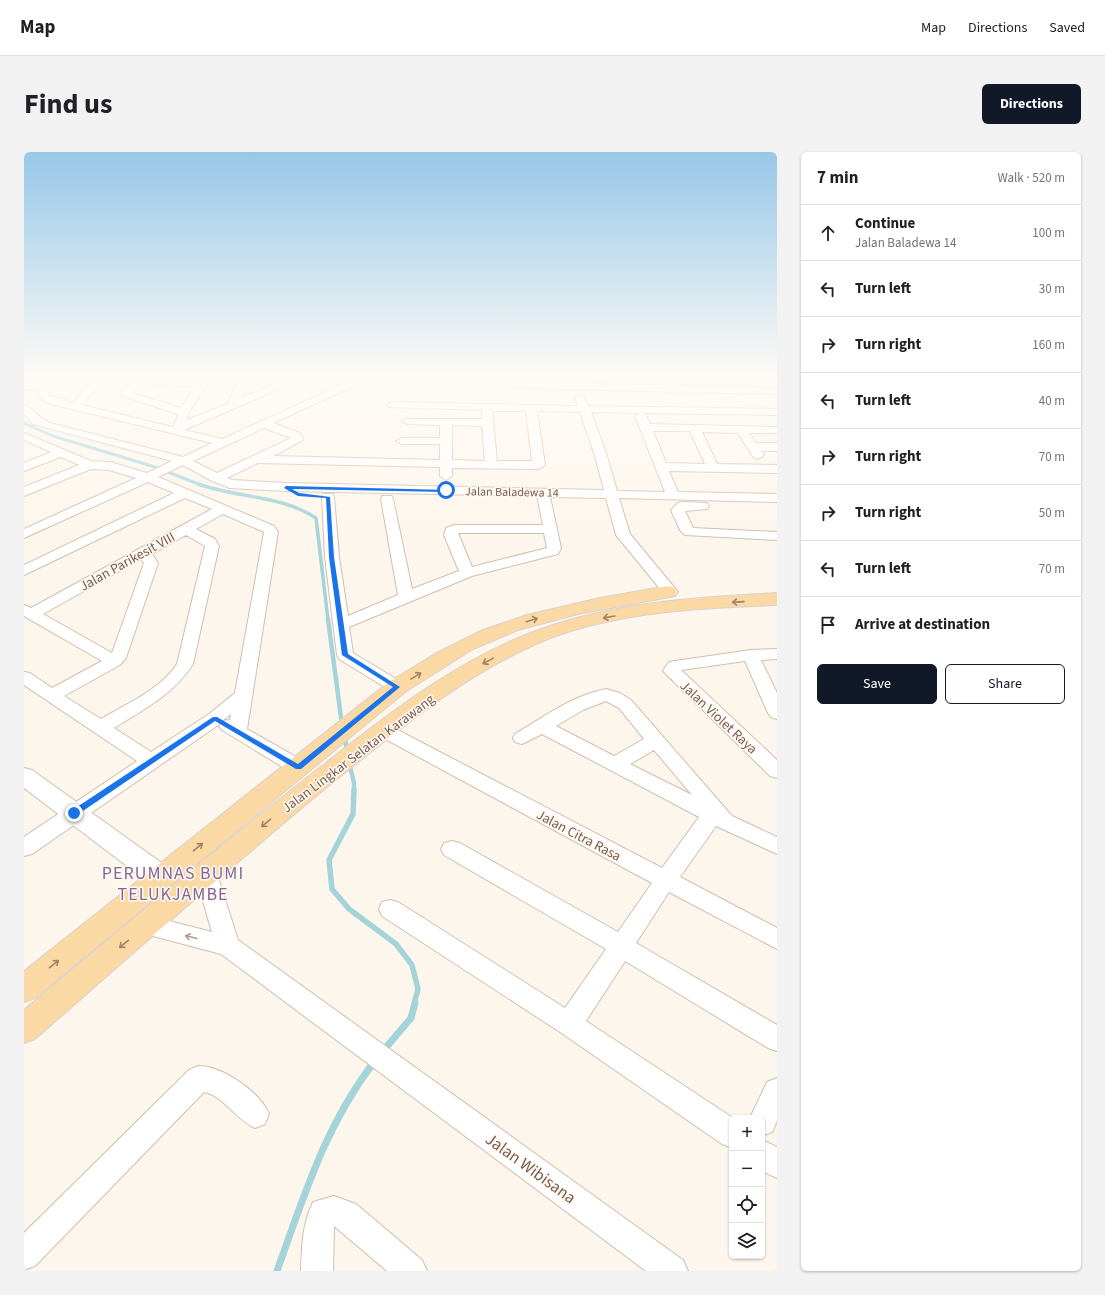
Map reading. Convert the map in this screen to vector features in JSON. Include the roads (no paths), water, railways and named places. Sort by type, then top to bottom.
[{"type":"main road","name":"Jalan Lingkar Selatan Karawang","points":[[24,1029],[206,874],[346,744],[397,687],[467,645],[516,625],[611,601],[670,592],[732,587],[777,586]]},
{"type":"main road","name":"Jalan Lingkar Selatan Karawang","points":[[24,989],[298,767],[346,744],[383,730],[474,669],[520,644],[549,633],[601,619],[663,608],[777,599]]},
{"type":"street","name":"Jalan Baladewa 14","points":[[59,428],[182,460],[230,484],[286,488],[446,490],[544,498],[612,494],[674,497],[777,498]]},
{"type":"street","points":[[173,428],[222,442]]},
{"type":"street","points":[[24,534],[182,460],[254,428]]},
{"type":"street","points":[[216,478],[297,440],[296,435],[276,428]]},
{"type":"street","points":[[446,428],[446,490]]},
{"type":"street","points":[[488,428],[491,465]]},
{"type":"street","points":[[258,459],[539,465],[534,428]]},
{"type":"street","points":[[591,428],[623,535],[670,592]]},
{"type":"street","points":[[646,428],[674,497]]},
{"type":"street","points":[[695,428],[713,468]]},
{"type":"street","points":[[723,428],[777,430]]},
{"type":"street","points":[[741,429],[755,451],[777,447]]},
{"type":"street","points":[[24,436],[89,464],[158,472],[186,492],[266,526],[271,532],[237,731]]},
{"type":"street","points":[[402,441],[446,441]]},
{"type":"street","points":[[24,467],[62,452]]},
{"type":"street","points":[[24,492],[89,464]]},
{"type":"street","points":[[662,467],[777,469]]},
{"type":"street","points":[[286,488],[298,494],[328,497],[386,499],[544,498],[554,548],[550,553],[467,574],[406,596],[340,626]]},
{"type":"street","points":[[24,571],[186,492]]},
{"type":"street","points":[[328,497],[332,557],[345,655],[397,687]]},
{"type":"street","points":[[386,499],[406,596]]},
{"type":"street","points":[[777,508],[688,505],[680,507],[678,510],[687,530],[694,533],[777,536]]},
{"type":"street","name":"Jalan Parikesit VIII","points":[[27,612],[186,530],[223,509]]},
{"type":"street","points":[[467,574],[451,535],[451,531],[454,529],[550,529]]},
{"type":"street","points":[[100,728],[167,685],[178,675],[185,664],[212,546],[210,542],[186,530]]},
{"type":"street","points":[[52,695],[114,661],[123,648],[151,563],[150,559],[142,553]]},
{"type":"street","points":[[27,612],[114,661]]},
{"type":"street","name":"Jalan Violet Raya","points":[[777,654],[750,655],[675,666],[672,671],[777,772]]},
{"type":"street","points":[[750,655],[777,713]]},
{"type":"street","points":[[24,677],[152,762]]},
{"type":"street","points":[[24,848],[215,718],[243,695]]},
{"type":"street","points":[[522,738],[592,698],[612,696],[625,704],[656,740],[718,818]]},
{"type":"street","points":[[215,718],[298,767]]},
{"type":"street","points":[[542,726],[718,818],[777,846]]},
{"type":"street","name":"Jalan Citra Rasa","points":[[383,730],[665,881],[777,939]]},
{"type":"street","points":[[615,764],[656,740]]},
{"type":"street","points":[[24,776],[161,877]]},
{"type":"street","points":[[569,1024],[665,881],[718,818]]},
{"type":"street","points":[[452,849],[621,946],[777,1039]]},
{"type":"street","points":[[206,874],[228,946]]},
{"type":"street","points":[[390,909],[569,1024],[729,1132]]},
{"type":"street","points":[[146,926],[228,946]]},
{"type":"street","name":"Jalan Wibisana","points":[[228,946],[672,1271]]},
{"type":"street","points":[[24,1255],[198,1079],[208,1078],[218,1083],[255,1114]]},
{"type":"street","points":[[765,1116],[777,1091]]},
{"type":"street","points":[[765,1156],[777,1164]]},
{"type":"street","points":[[317,1271],[319,1228],[322,1217],[328,1211],[334,1211],[345,1215],[411,1271]]},
{"type":"waterway","points":[[36,428],[53,436],[155,467],[201,485]]},
{"type":"waterway","points":[[201,485],[213,489],[288,505],[316,518],[328,620]]},
{"type":"waterway","points":[[328,619],[342,725]]},
{"type":"waterway","points":[[344,736],[348,753]]},
{"type":"waterway","points":[[349,762],[354,783],[354,790]]},
{"type":"waterway","points":[[354,790],[353,814],[329,860],[332,889],[349,909],[396,944],[412,965],[418,989],[414,1004]]},
{"type":"waterway","points":[[383,1051],[411,1018],[415,1003]]},
{"type":"waterway","points":[[277,1271],[317,1162],[329,1136],[357,1086],[374,1062]]},
{"type":"district","name":"PERUMNAS BUMI TELUKJAMBE","points":[[173,883]]}]
